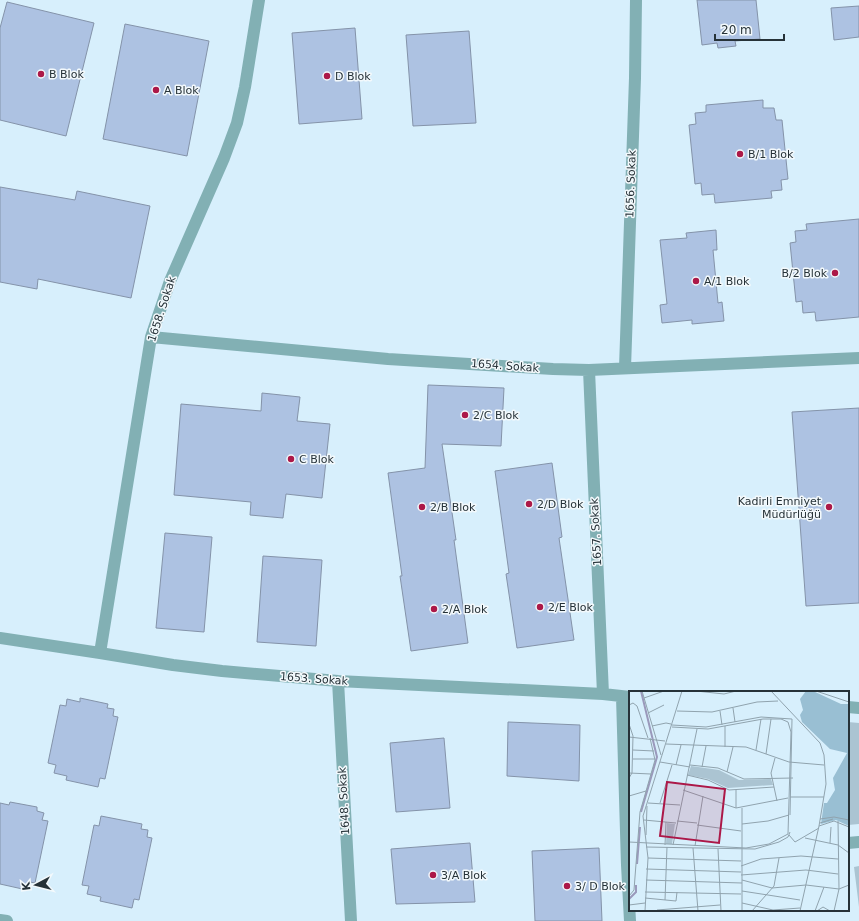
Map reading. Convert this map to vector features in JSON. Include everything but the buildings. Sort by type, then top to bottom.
[{"type":"street","name":"1658. Sokak","points":[[100,653],[151,337],[170,281],[224,158],[237,123],[245,87],[259,0]]},
{"type":"street","name":"1656. Sokak","points":[[625,368],[635,78],[636,0]]},
{"type":"street","name":"1654. Sokak","points":[[151,337],[388,358],[553,369],[589,370],[859,358]]},
{"type":"street","name":"1657. Sokak","points":[[589,370],[604,694]]},
{"type":"street","name":"1653. Sokak","points":[[0,638],[166,664],[222,671],[338,681],[604,694],[626,697]]},
{"type":"street","name":"1648. Sokak","points":[[338,681],[351,921]]},
{"type":"street","points":[[626,697],[629,865]]},
{"type":"street","points":[[849,707],[859,708]]},
{"type":"street","points":[[849,843],[859,842]]},
{"type":"street","points":[[630,911],[630,921]]},
{"type":"street","points":[[0,920],[7,921]]},
{"type":"shaded area","points":[[849,722],[859,723],[859,824],[849,825]]},
{"type":"shaded area","points":[[859,866],[859,907],[854,867]]},
{"type":"place","name":"B Blok","points":[[41,74]]},
{"type":"place","name":"D Blok","points":[[327,76]]},
{"type":"place","name":"A Blok","points":[[156,90]]},
{"type":"place","name":"B/1 Blok","points":[[740,154]]},
{"type":"place","name":"B/2 Blok","points":[[835,273]]},
{"type":"place","name":"A/1 Blok","points":[[696,281]]},
{"type":"place","name":"2/C Blok","points":[[465,415]]},
{"type":"place","name":"C Blok","points":[[291,459]]},
{"type":"place","name":"2/D Blok","points":[[529,504]]},
{"type":"place","name":"2/B Blok","points":[[422,507]]},
{"type":"place","name":"Kadirli Emniyet Müdürlüğü","points":[[829,507]]},
{"type":"place","name":"2/E Blok","points":[[540,607]]},
{"type":"place","name":"2/A Blok","points":[[434,609]]},
{"type":"place","name":"3/A Blok","points":[[433,875]]},
{"type":"place","name":"3/ D Blok","points":[[567,886]]}]
